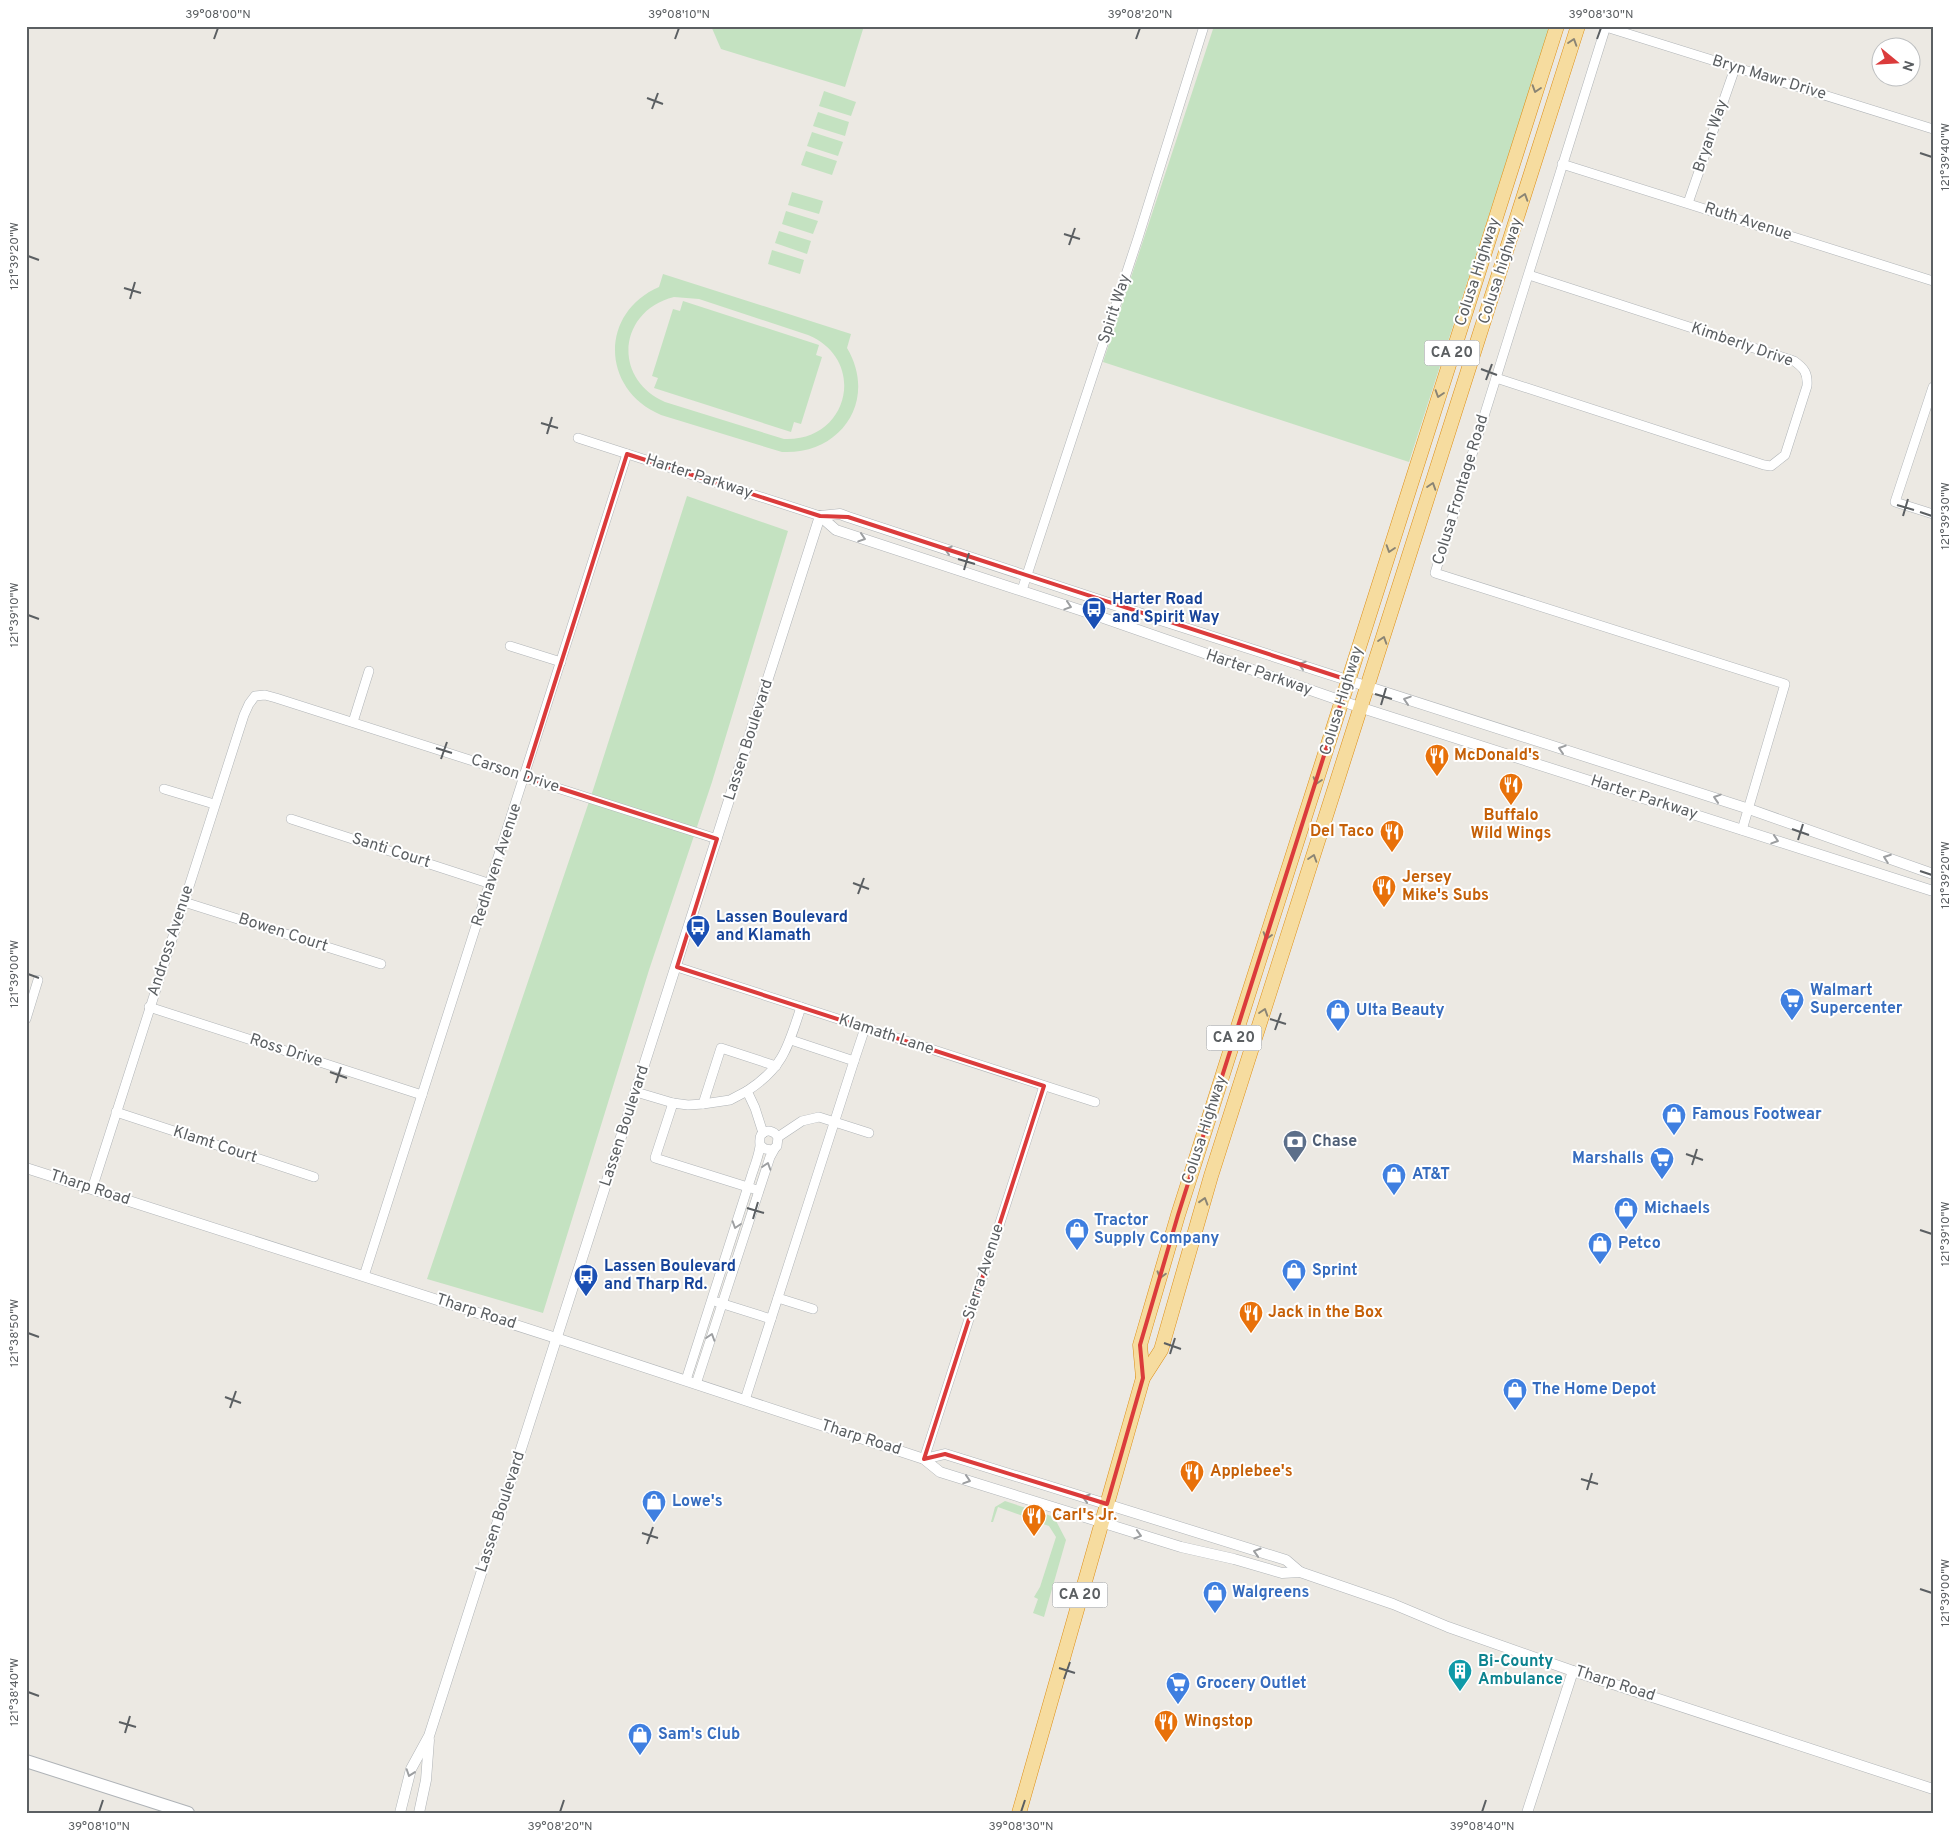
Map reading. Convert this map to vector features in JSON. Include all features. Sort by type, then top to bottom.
[{"type":"highway","name":"Colusa Highway","points":[[1143,1378],[1140,1345],[1178,1215],[1556,26]]},
{"type":"highway","name":"Colusa highway","points":[[1368,687],[1578,26]]},
{"type":"highway","name":"Colusa Highway","points":[[1019,1813],[1143,1378],[1160,1350],[1211,1176],[1368,687]]},
{"type":"main road","points":[[26,1760],[188,1813]]},
{"type":"street","name":"Spirit Way","points":[[1022,590],[1135,247],[1204,26]]},
{"type":"street","name":"Bryn Mawr Drive","points":[[1606,26],[1933,129]]},
{"type":"street","name":"Colusa Frontage Road","points":[[1606,26],[1435,573],[1786,684],[1742,830]]},
{"type":"street","name":"Bryan Way","points":[[1688,203],[1735,68]]},
{"type":"street","name":"Ruth Avenue","points":[[1562,164],[1933,281]]},
{"type":"street","name":"Kimberly Drive","points":[[1496,378],[1764,466],[1771,466],[1785,455],[1807,386],[1808,376],[1803,367],[1794,361],[1529,275]]},
{"type":"street","points":[[1932,392],[1895,502],[1933,514]]},
{"type":"street","name":"Harter Parkway","points":[[578,438],[820,516],[836,530],[1022,590],[1362,708],[1933,891]]},
{"type":"street","name":"Redhaven Avenue","points":[[364,1276],[491,884],[627,454]]},
{"type":"street","name":"Harter Parkway","points":[[820,516],[840,514],[1368,687],[1749,809],[1933,874]]},
{"type":"street","name":"Lassen Boulevard","points":[[400,1813],[411,1769],[429,1736],[820,516]]},
{"type":"street","points":[[510,646],[561,662]]},
{"type":"street","points":[[353,722],[370,671]]},
{"type":"street","name":"Carson Drive","points":[[255,696],[265,695],[276,698],[717,839]]},
{"type":"street","name":"Andross Avenue","points":[[92,1189],[214,804],[244,714],[255,696]]},
{"type":"street","points":[[164,789],[214,804]]},
{"type":"street","name":"Santi Court","points":[[292,819],[491,884]]},
{"type":"street","name":"Bowen Court","points":[[184,902],[381,964]]},
{"type":"street","name":"Klamath Lane","points":[[677,967],[1095,1102]]},
{"type":"street","points":[[26,1019],[38,980]]},
{"type":"street","name":"Ross Drive","points":[[149,1007],[422,1094]]},
{"type":"street","points":[[636,1092],[673,1103],[688,1105],[730,1100],[763,1080],[776,1066],[790,1040],[801,1007]]},
{"type":"street","points":[[745,1400],[866,1028]]},
{"type":"street","points":[[790,1040],[854,1061]]},
{"type":"street","points":[[703,1104],[721,1048],[776,1066]]},
{"type":"street","name":"Sierra Avenue","points":[[924,1458],[1044,1086]]},
{"type":"street","points":[[691,1382],[712,1300],[763,1133],[756,1108],[747,1091]]},
{"type":"street","points":[[673,1103],[655,1158],[759,1190]]},
{"type":"street","name":"Klamt Court","points":[[116,1112],[314,1177]]},
{"type":"street","points":[[778,1137],[802,1121],[810,1118],[819,1118],[869,1133]]},
{"type":"street","points":[[691,1382],[722,1303],[770,1157],[778,1143],[778,1137],[772,1131],[763,1133]]},
{"type":"street","points":[[760,1144],[765,1149],[775,1148]]},
{"type":"street","name":"Tharp Road","points":[[26,1168],[924,1458],[940,1472],[1102,1524],[1181,1547],[1229,1557],[1282,1573],[1300,1572]]},
{"type":"street","points":[[778,1298],[813,1309]]},
{"type":"street","points":[[712,1300],[771,1319]]},
{"type":"street","name":"Tharp Road","points":[[924,1458],[944,1454],[1286,1560],[1300,1572],[1393,1604],[1448,1627],[1573,1671],[1933,1788]]},
{"type":"street","points":[[1527,1813],[1573,1671]]},
{"type":"street","name":"Lassen Boulevard","points":[[419,1813],[426,1780],[429,1736]]},
{"type":"highlighted area","points":[[627,454],[820,516],[848,517],[1348,680],[1178,1215],[1140,1345],[1143,1378],[1107,1504],[945,1454],[924,1459],[1044,1086],[677,967],[717,839],[525,777]]},
{"type":"green space","points":[[711,26],[864,26],[845,87],[721,49]]},
{"type":"green space","points":[[1214,26],[1550,26],[1409,462],[1103,362]]},
{"type":"green space","points":[[824,91],[856,102],[851,116],[819,106]]},
{"type":"green space","points":[[818,112],[849,122],[845,136],[813,126]]},
{"type":"green space","points":[[812,132],[843,142],[838,156],[807,146]]},
{"type":"green space","points":[[806,151],[837,161],[832,175],[801,165]]},
{"type":"green space","points":[[792,192],[823,201],[819,214],[788,205]]},
{"type":"green space","points":[[786,211],[818,221],[813,234],[782,224]]},
{"type":"green space","points":[[779,231],[811,241],[807,254],[775,243]]},
{"type":"green space","points":[[772,250],[804,260],[800,274],[768,264]]},
{"type":"green space","points":[[663,274],[851,334],[847,348],[856,368],[858,387],[856,405],[848,421],[837,434],[821,444],[803,451],[782,452],[661,415],[641,403],[627,388],[618,370],[615,351],[617,332],[626,314],[639,299],[659,287]],"holes":[[[674,297],[699,299],[808,335],[827,347],[839,362],[844,380],[843,398],[836,414],[824,428],[806,436],[784,439],[665,402],[648,391],[636,378],[630,362],[629,346],[633,330],[642,316],[655,305]]]},
{"type":"green space","points":[[683,301],[819,345],[816,355],[822,357],[801,424],[794,422],[791,432],[654,388],[658,378],[652,376],[673,309],[680,311]]},
{"type":"green space","points":[[687,496],[788,531],[712,782],[649,970],[543,1313],[427,1279],[594,787]]},
{"type":"green space","points":[[1005,1501],[1029,1509],[1026,1517],[998,1507],[993,1522],[991,1522],[995,1507]]},
{"type":"green space","points":[[1031,1509],[1054,1517],[1066,1540],[1044,1617],[1033,1613],[1038,1599],[1034,1597],[1040,1587],[1056,1537],[1049,1526],[1028,1519]]},
{"type":"place","name":"Harter Road and Spirit Way","points":[[1094,630]]},
{"type":"place","name":"McDonald's","points":[[1437,777]]},
{"type":"place","name":"Buffalo Wild Wings","points":[[1511,806]]},
{"type":"place","name":"Del Taco","points":[[1392,853]]},
{"type":"place","name":"Jersey Mike's Subs","points":[[1384,908]]},
{"type":"place","name":"Lassen Boulevard and Klamath","points":[[698,948]]},
{"type":"place","name":"Walmart Supercenter","points":[[1792,1021]]},
{"type":"place","name":"Ulta Beauty","points":[[1338,1032]]},
{"type":"place","name":"Famous Footwear","points":[[1674,1136]]},
{"type":"place","name":"Chase","points":[[1295,1163]]},
{"type":"place","name":"Marshalls","points":[[1662,1180]]},
{"type":"place","name":"AT&T","points":[[1394,1196]]},
{"type":"place","name":"Michaels","points":[[1626,1230]]},
{"type":"place","name":"Tractor Supply Company","points":[[1077,1251]]},
{"type":"place","name":"Petco","points":[[1600,1265]]},
{"type":"place","name":"Sprint","points":[[1294,1292]]},
{"type":"place","name":"Lassen Boulevard and Tharp Rd.","points":[[586,1297]]},
{"type":"place","name":"Jack in the Box","points":[[1251,1334]]},
{"type":"place","name":"The Home Depot","points":[[1515,1411]]},
{"type":"place","name":"Applebee's","points":[[1192,1493]]},
{"type":"place","name":"Lowe's","points":[[654,1523]]},
{"type":"place","name":"Carl's Jr.","points":[[1034,1537]]},
{"type":"place","name":"Walgreens","points":[[1215,1614]]},
{"type":"place","name":"Bi-County Ambulance","points":[[1460,1692]]},
{"type":"place","name":"Grocery Outlet","points":[[1178,1705]]},
{"type":"place","name":"Wingstop","points":[[1166,1743]]},
{"type":"place","name":"Sam's Club","points":[[640,1756]]}]
